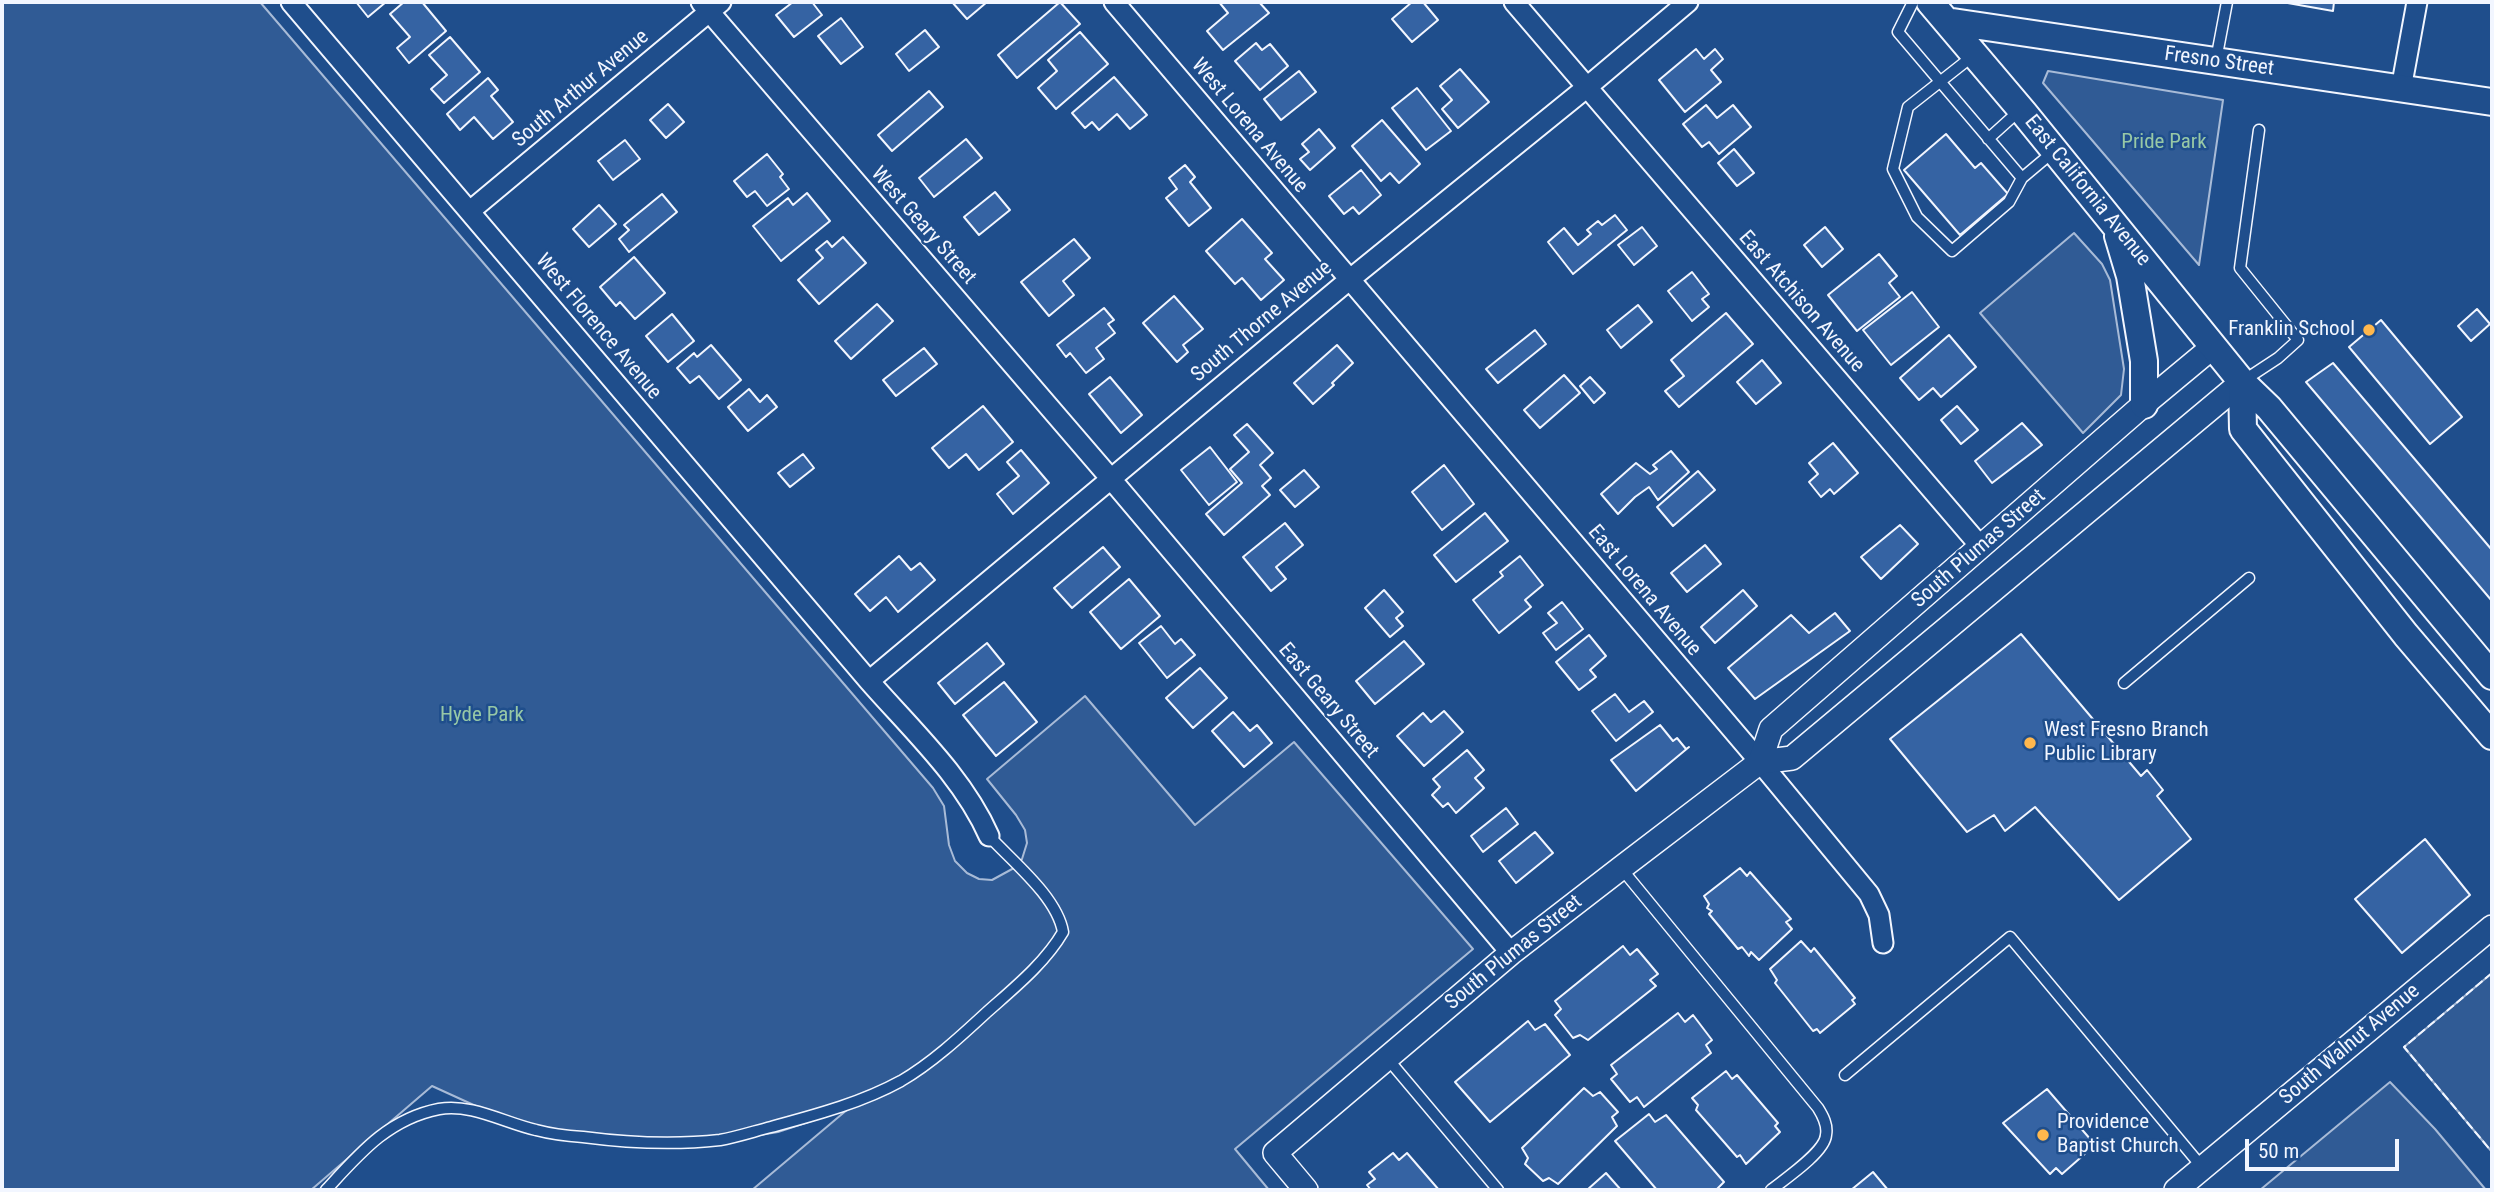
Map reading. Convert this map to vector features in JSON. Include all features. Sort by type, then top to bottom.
[{"type":"main road","name":"Fresno Street","points":[[1938,11],[2216,61],[2492,102]]},
{"type":"main road","name":"East California Avenue","points":[[1938,11],[2242,382],[2271,411],[2492,676]]},
{"type":"main road","points":[[2115,224],[2130,276],[2144,361],[2144,405]]},
{"type":"main road","points":[[2242,382],[2243,429],[2406,635],[2492,736]]},
{"type":"street","name":"West Florence Avenue","points":[[291,2],[962,787],[977,808],[989,836]]},
{"type":"street","name":"West Lorena Avenue","points":[[1114,2],[1349,280]]},
{"type":"street","name":"East Atchison Avenue","points":[[1514,2],[1981,547]]},
{"type":"street","name":"South Thorne Avenue","points":[[869,681],[1349,280],[1587,88],[1688,2]]},
{"type":"street","points":[[2401,89],[2417,2]]},
{"type":"street","name":"South Arthur Avenue","points":[[470,211],[711,5]]},
{"type":"street","name":"West Geary Street","points":[[711,5],[1111,479]]},
{"type":"street","name":"East Lorena Avenue","points":[[1349,280],[1760,762],[1869,894],[1879,915],[1883,943]]},
{"type":"street","name":"South Plumas Street","points":[[1760,762],[1771,729],[2214,346]]},
{"type":"street","name":"South Plumas Street","points":[[1306,1190],[1275,1153],[1511,953],[1621,868],[1760,762],[1792,758],[2242,382]]},
{"type":"street","name":"East Geary Street","points":[[1111,479],[1511,953]]},
{"type":"street","name":"South Walnut Avenue","points":[[2176,1190],[2492,927]]},
{"type":"lane","points":[[1913,2],[1898,32],[2022,178]]},
{"type":"lane","points":[[2216,61],[2227,2]]},
{"type":"lane","points":[[1974,54],[1908,107],[1893,169],[1917,217],[1952,251],[2010,202],[2022,178],[2054,151]]},
{"type":"lane","points":[[1988,139],[2021,109]]},
{"type":"lane","points":[[2242,382],[2278,358],[2298,340],[2240,268],[2259,130]]},
{"type":"lane","points":[[2124,683],[2249,578]]},
{"type":"lane","points":[[326,1190],[356,1156],[384,1132],[415,1116],[440,1109],[470,1111],[537,1130],[596,1139],[663,1143],[722,1139],[758,1130],[850,1104],[902,1080],[1000,1001],[1051,951],[1063,932],[1061,918],[1052,905],[989,836]]},
{"type":"lane","points":[[1621,868],[1818,1108],[1825,1121],[1827,1135],[1822,1147],[1771,1190]]},
{"type":"lane","points":[[1845,1075],[2010,937],[2202,1168]]},
{"type":"lane","points":[[1387,1058],[1497,1190]]},
{"type":"shaded area","name":"Hyde Park","points":[[2,2],[260,2],[933,788],[944,806],[949,845],[955,861],[967,873],[979,879],[992,880],[1014,868],[1022,859],[1027,843],[1025,830],[987,779],[1085,696],[1195,825],[1294,742],[1473,949],[1235,1149],[1269,1190],[752,1190],[848,1109],[778,1132],[736,1139],[566,1137],[489,1112],[432,1086],[311,1190],[2,1190]]},
{"type":"shaded area","name":"Pride Park","points":[[2048,71],[2223,100],[2199,265],[2043,83]]},
{"type":"shaded area","points":[[2074,233],[2102,264],[2110,280],[2124,369],[2121,395],[2083,433],[1980,313]]},
{"type":"shaded area","points":[[2492,973],[2492,1152],[2404,1047]]},
{"type":"shaded area","points":[[2390,1082],[2435,1129],[2486,1190],[2260,1190]]},
{"type":"building","points":[[356,2],[386,2],[368,17]]},
{"type":"building","points":[[404,2],[422,2],[446,31],[409,63],[397,48],[410,37],[390,14]]},
{"type":"building","points":[[793,2],[812,2],[822,15],[794,37],[776,15]]},
{"type":"building","points":[[952,2],[987,2],[967,19]]},
{"type":"building","points":[[1060,2],[1080,24],[1017,78],[998,55]]},
{"type":"building","points":[[1219,2],[1259,2],[1269,13],[1223,50],[1207,31],[1228,13]]},
{"type":"building","points":[[1412,2],[1423,2],[1438,20],[1412,42],[1392,19]]},
{"type":"building","points":[[2282,2],[2334,2],[2333,11]]},
{"type":"building","points":[[841,18],[863,47],[841,64],[818,36]]},
{"type":"building","points":[[925,30],[939,47],[909,71],[896,54]]},
{"type":"building","points":[[1080,32],[1108,64],[1056,109],[1038,88],[1057,71],[1048,60]]},
{"type":"building","points":[[450,37],[480,72],[444,103],[431,89],[447,75],[429,55]]},
{"type":"building","points":[[1256,43],[1262,50],[1270,44],[1288,66],[1260,90],[1235,61]]},
{"type":"building","points":[[1696,49],[1704,59],[1715,49],[1723,59],[1711,70],[1721,82],[1685,112],[1659,80]]},
{"type":"building","points":[[1460,69],[1489,102],[1458,128],[1442,109],[1452,100],[1440,86]]},
{"type":"building","points":[[1299,71],[1316,92],[1281,120],[1264,99]]},
{"type":"building","points":[[1114,77],[1147,115],[1130,129],[1117,114],[1099,130],[1092,122],[1085,128],[1072,113]]},
{"type":"building","points":[[488,78],[498,90],[491,96],[513,122],[493,139],[474,117],[460,130],[447,114]]},
{"type":"building","points":[[1417,88],[1451,131],[1426,150],[1392,108]]},
{"type":"building","points":[[929,91],[943,107],[892,151],[878,135]]},
{"type":"building","points":[[668,104],[684,122],[666,138],[650,120]]},
{"type":"building","points":[[1706,105],[1717,118],[1733,105],[1751,127],[1719,154],[1709,142],[1702,147],[1683,124]]},
{"type":"building","points":[[1382,120],[1420,164],[1399,183],[1390,173],[1381,181],[1352,146]]},
{"type":"building","points":[[1319,129],[1335,148],[1310,170],[1300,159],[1309,152],[1302,144]]},
{"type":"building","points":[[1946,134],[1975,168],[1981,163],[2008,194],[1960,235],[1904,170]]},
{"type":"building","points":[[966,139],[982,158],[934,197],[919,178]]},
{"type":"building","points":[[625,140],[640,159],[613,180],[598,161]]},
{"type":"building","points":[[1734,149],[1754,173],[1737,186],[1718,163]]},
{"type":"building","points":[[767,154],[783,174],[780,177],[789,189],[767,206],[755,191],[747,197],[734,181]]},
{"type":"building","points":[[1185,165],[1195,177],[1190,182],[1211,208],[1189,226],[1166,198],[1177,189],[1169,178]]},
{"type":"building","points":[[1361,170],[1381,195],[1359,214],[1353,207],[1344,214],[1329,196]]},
{"type":"building","points":[[995,192],[1010,210],[979,235],[964,217]]},
{"type":"building","points":[[807,193],[830,221],[781,261],[753,226],[788,198],[793,205]]},
{"type":"building","points":[[662,194],[677,212],[629,252],[619,239],[629,230],[624,225]]},
{"type":"building","points":[[599,205],[616,224],[589,247],[573,229]]},
{"type":"building","points":[[1615,215],[1627,230],[1573,274],[1548,242],[1564,228],[1578,245],[1591,234],[1587,230],[1598,221],[1602,225]]},
{"type":"building","points":[[1242,219],[1272,253],[1265,259],[1284,280],[1261,300],[1242,278],[1235,284],[1206,251]]},
{"type":"building","points":[[1642,227],[1657,246],[1634,265],[1618,245]]},
{"type":"building","points":[[1825,227],[1843,249],[1822,267],[1804,245]]},
{"type":"building","points":[[843,237],[866,263],[819,304],[798,280],[823,258],[816,250],[827,241],[832,247]]},
{"type":"building","points":[[1074,239],[1090,258],[1063,281],[1074,295],[1049,316],[1021,282]]},
{"type":"building","points":[[1879,254],[1897,276],[1889,283],[1900,297],[1857,331],[1828,295]]},
{"type":"building","points":[[634,257],[665,293],[635,319],[620,302],[616,306],[600,287]]},
{"type":"building","points":[[1692,272],[1709,294],[1702,299],[1709,307],[1692,321],[1668,291]]},
{"type":"building","points":[[1912,292],[1939,327],[1891,365],[1863,330]]},
{"type":"building","points":[[1174,296],[1203,329],[1183,345],[1188,352],[1177,362],[1143,323]]},
{"type":"building","points":[[877,304],[893,321],[851,359],[835,341]]},
{"type":"building","points":[[1638,305],[1652,322],[1621,348],[1607,330]]},
{"type":"building","points":[[1104,308],[1114,320],[1108,324],[1115,333],[1096,348],[1104,359],[1086,373],[1070,353],[1066,357],[1057,345]]},
{"type":"building","points":[[2477,309],[2490,324],[2471,341],[2458,326]]},
{"type":"building","points":[[1726,313],[1753,344],[1679,407],[1665,391],[1684,376],[1671,360]]},
{"type":"building","points":[[672,314],[694,341],[668,362],[646,336]]},
{"type":"building","points":[[2381,320],[2462,417],[2430,444],[2349,347]]},
{"type":"building","points":[[1535,330],[1546,344],[1498,383],[1486,369]]},
{"type":"building","points":[[1949,335],[1976,367],[1941,397],[1933,388],[1919,400],[1900,378]]},
{"type":"building","points":[[711,345],[741,380],[719,399],[699,376],[690,383],[677,368],[694,353],[697,357]]},
{"type":"building","points":[[1337,345],[1353,363],[1313,404],[1294,383]]},
{"type":"building","points":[[924,348],[937,364],[896,396],[883,380]]},
{"type":"building","points":[[1762,360],[1781,383],[1756,404],[1737,382]]},
{"type":"building","points":[[2333,363],[2492,550],[2492,601],[2306,382]]},
{"type":"building","points":[[1564,375],[1580,393],[1540,428],[1524,410]]},
{"type":"building","points":[[1110,377],[1142,415],[1121,433],[1089,394]]},
{"type":"building","points":[[1590,377],[1605,393],[1594,403],[1580,386]]},
{"type":"building","points":[[749,389],[760,402],[767,395],[777,407],[748,431],[728,407]]},
{"type":"building","points":[[983,406],[1013,442],[979,470],[966,454],[949,468],[932,448]]},
{"type":"building","points":[[1957,406],[1978,430],[1961,444],[1941,420]]},
{"type":"building","points":[[2022,423],[2042,445],[1992,483],[1975,461]]},
{"type":"building","points":[[1247,424],[1273,453],[1260,465],[1271,478],[1262,486],[1270,495],[1224,535],[1206,514],[1242,483],[1230,469],[1249,452],[1234,435]]},
{"type":"building","points":[[1833,443],[1858,473],[1834,494],[1830,489],[1821,497],[1809,482],[1818,474],[1809,463]]},
{"type":"building","points":[[1210,447],[1237,482],[1209,505],[1181,470]]},
{"type":"building","points":[[1021,450],[1049,483],[1013,514],[997,494],[1019,476],[1007,462]]},
{"type":"building","points":[[1671,451],[1689,472],[1658,500],[1649,487],[1618,514],[1601,494],[1636,463],[1650,474],[1657,469],[1653,465]]},
{"type":"building","points":[[803,454],[814,468],[790,487],[778,473]]},
{"type":"building","points":[[1444,465],[1474,504],[1442,530],[1412,492]]},
{"type":"building","points":[[1304,470],[1319,487],[1295,507],[1280,490]]},
{"type":"building","points":[[1698,471],[1715,490],[1673,526],[1657,507]]},
{"type":"building","points":[[1485,513],[1508,541],[1456,582],[1434,555]]},
{"type":"building","points":[[1285,523],[1303,545],[1276,567],[1286,579],[1271,591],[1243,557]]},
{"type":"building","points":[[1900,525],[1918,544],[1881,579],[1861,557]]},
{"type":"building","points":[[1705,545],[1721,564],[1687,592],[1671,573]]},
{"type":"building","points":[[1103,547],[1120,567],[1072,608],[1054,588]]},
{"type":"building","points":[[899,556],[911,570],[920,563],[935,580],[898,612],[886,597],[870,611],[855,594]]},
{"type":"building","points":[[1520,556],[1543,585],[1525,600],[1531,607],[1499,633],[1473,600],[1503,576],[1500,572]]},
{"type":"building","points":[[1129,579],[1160,616],[1121,649],[1090,612]]},
{"type":"building","points":[[1384,590],[1403,612],[1396,618],[1403,626],[1390,637],[1365,608]]},
{"type":"building","points":[[1743,590],[1757,606],[1715,643],[1701,627]]},
{"type":"building","points":[[1562,602],[1583,629],[1556,650],[1543,633],[1557,623],[1548,613]]},
{"type":"building","points":[[1835,613],[1850,631],[1755,699],[1728,668],[1791,615],[1809,633]]},
{"type":"building","points":[[1161,626],[1175,644],[1181,639],[1195,655],[1167,678],[1139,643]]},
{"type":"building","points":[[2021,634],[2141,776],[2147,770],[2163,790],[2157,796],[2191,839],[2119,900],[2035,807],[2005,831],[1994,815],[1967,832],[1890,739]]},
{"type":"building","points":[[1589,635],[1606,656],[1590,670],[1596,677],[1579,690],[1556,662]]},
{"type":"building","points":[[1404,641],[1424,664],[1375,704],[1356,681]]},
{"type":"building","points":[[987,643],[1004,664],[955,704],[938,683]]},
{"type":"building","points":[[1200,668],[1227,698],[1193,728],[1166,698]]},
{"type":"building","points":[[1004,682],[1037,722],[996,756],[963,715]]},
{"type":"building","points":[[1615,694],[1629,712],[1644,701],[1653,712],[1616,741],[1592,711]]},
{"type":"building","points":[[1444,711],[1463,732],[1424,766],[1397,736],[1423,713],[1431,722]]},
{"type":"building","points":[[1233,712],[1250,731],[1257,725],[1272,743],[1244,767],[1212,731]]},
{"type":"building","points":[[1660,725],[1673,741],[1677,738],[1686,749],[1689,747],[1636,791],[1611,760]]},
{"type":"building","points":[[1467,750],[1484,770],[1475,778],[1484,788],[1456,813],[1448,803],[1443,807],[1432,795],[1440,787],[1433,779]]},
{"type":"building","points":[[1506,808],[1518,824],[1483,852],[1471,836]]},
{"type":"building","points":[[1535,832],[1553,853],[1516,883],[1499,861]]},
{"type":"building","points":[[2425,839],[2470,895],[2402,953],[2355,899]]},
{"type":"building","points":[[1740,868],[1747,876],[1750,872],[1791,919],[1786,922],[1792,929],[1759,960],[1751,952],[1749,956],[1742,947],[1738,949],[1709,914],[1712,911],[1707,908],[1709,904],[1704,896]]},
{"type":"building","points":[[1801,941],[1811,952],[1814,948],[1855,998],[1852,1000],[1855,1004],[1820,1033],[1817,1029],[1813,1031],[1775,983],[1777,980],[1770,969]]},
{"type":"building","points":[[1623,946],[1630,955],[1637,949],[1658,974],[1650,980],[1656,986],[1588,1040],[1580,1035],[1573,1038],[1555,1015],[1561,1009],[1555,1001]]},
{"type":"building","points":[[1678,1013],[1685,1022],[1693,1015],[1712,1040],[1706,1045],[1711,1053],[1644,1107],[1637,1097],[1630,1102],[1611,1079],[1617,1074],[1611,1065]]},
{"type":"building","points":[[1528,1021],[1535,1030],[1545,1024],[1570,1055],[1490,1122],[1455,1082]]},
{"type":"building","points":[[1726,1071],[1732,1079],[1737,1075],[1778,1123],[1775,1126],[1780,1132],[1746,1164],[1696,1110],[1698,1105],[1692,1098]]},
{"type":"building","points":[[1584,1088],[1593,1096],[1600,1092],[1618,1112],[1612,1117],[1617,1126],[1558,1184],[1549,1178],[1543,1181],[1525,1164],[1528,1158],[1522,1148]]},
{"type":"building","points":[[2047,1089],[2091,1140],[2085,1146],[2087,1152],[2062,1174],[2056,1168],[2050,1174],[2003,1123]]},
{"type":"building","points":[[1649,1114],[1655,1122],[1666,1115],[1724,1182],[1716,1190],[1657,1190],[1615,1141]]},
{"type":"building","points":[[1393,1153],[1399,1160],[1407,1153],[1439,1190],[1371,1190],[1367,1185],[1375,1179],[1369,1172]]},
{"type":"building","points":[[1873,1172],[1888,1190],[1851,1190]]},
{"type":"building","points":[[1606,1173],[1621,1190],[1587,1190]]},
{"type":"fence","points":[[2492,973],[2404,1047],[2492,1152]]},
{"type":"place","name":"Franklin School","points":[[2369,330]]},
{"type":"place","name":"West Fresno Branch Public Library","points":[[2030,743]]},
{"type":"place","name":"Providence Baptist Church","points":[[2043,1135]]}]
